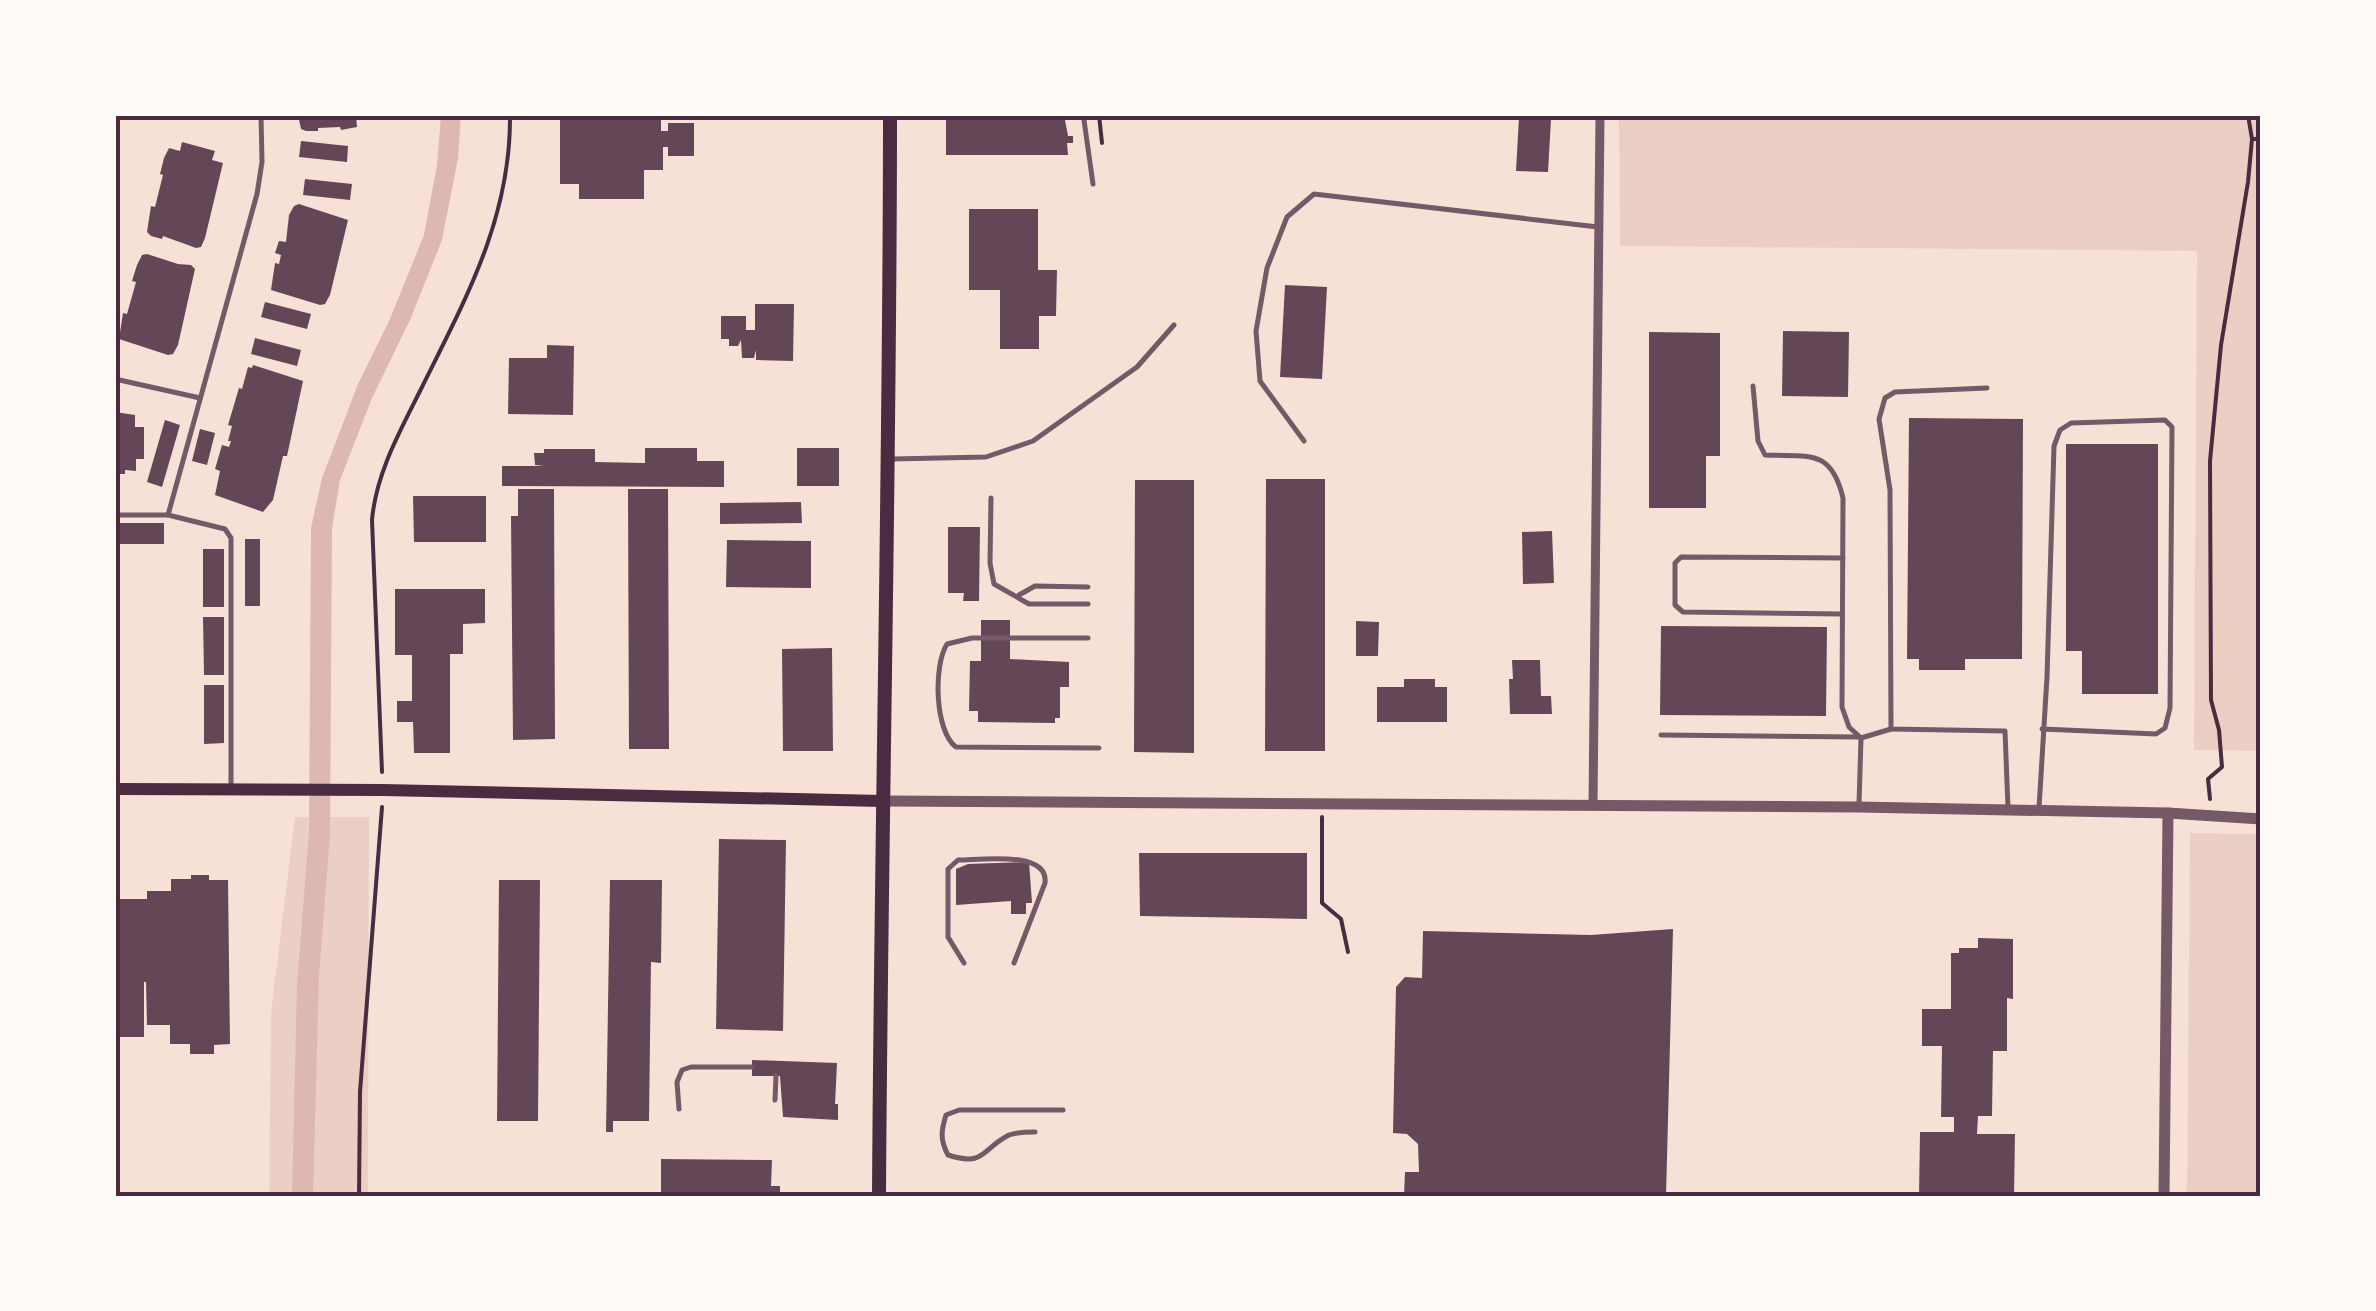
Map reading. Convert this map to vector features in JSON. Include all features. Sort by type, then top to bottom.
[{"type":"main road","points":[[880,1196],[890,115]]},
{"type":"main road","points":[[115,790],[378,790],[882,801]]},
{"type":"street","points":[[1592,804],[1600,115]]},
{"type":"street","points":[[882,801],[1592,804],[2038,810],[2261,819]]},
{"type":"street","points":[[2164,1196],[2168,814]]},
{"type":"lane","points":[[168,515],[257,194],[262,162],[261,115]]},
{"type":"lane","points":[[1084,120],[1093,184]]},
{"type":"lane","points":[[1304,441],[1260,381],[1256,331],[1267,268],[1286,217],[1314,194],[1598,227]]},
{"type":"lane","points":[[889,459],[986,458],[1034,441],[1137,367],[1174,325]]},
{"type":"lane","points":[[115,379],[200,398]]},
{"type":"lane","points":[[1753,386],[1758,442],[1765,455],[1815,457],[1831,466],[1838,477],[1843,498],[1842,708],[1848,726],[1861,738],[1859,808]]},
{"type":"lane","points":[[1890,729],[1890,490],[1879,418],[1885,398],[1895,392],[1986,388]]},
{"type":"lane","points":[[2038,810],[2042,730],[2047,677],[2054,446],[2060,430],[2071,423],[2165,420],[2172,427],[2170,708],[2164,728],[2156,734],[2042,730]]},
{"type":"lane","points":[[991,498],[991,576],[1000,590],[1018,595],[1029,604],[1088,604]]},
{"type":"lane","points":[[115,515],[168,515],[225,529],[231,538],[231,789]]},
{"type":"lane","points":[[1843,558],[1680,558],[1675,563],[1675,604],[1683,612],[1843,614]]},
{"type":"lane","points":[[1018,595],[1035,586],[1088,587]]},
{"type":"lane","points":[[1088,638],[972,638],[947,644],[940,664],[940,722],[942,732],[956,747],[1099,748]]},
{"type":"lane","points":[[1661,735],[1861,738],[1890,729],[2005,731],[2008,810]]},
{"type":"lane","points":[[964,963],[948,937],[948,869],[958,860],[1026,860],[1041,866],[1046,874],[1045,883],[1014,963]]},
{"type":"lane","points":[[679,1109],[676,1082],[682,1070],[752,1067]]},
{"type":"lane","points":[[776,1076],[776,1100]]},
{"type":"lane","points":[[1036,1132],[1011,1134],[982,1158],[964,1160],[948,1155],[941,1130],[946,1116],[959,1110],[1063,1110]]},
{"type":"path","points":[[359,1196],[360,1092],[378,790],[374,498],[393,445],[483,264],[504,184],[510,115]]},
{"type":"path","points":[[2211,815],[2208,779],[2222,767],[2222,746],[2211,700],[2210,461],[2222,344],[2248,182],[2252,139],[2248,115]]},
{"type":"path","points":[[2252,139],[2261,139]]},
{"type":"path","points":[[1322,803],[1322,903],[1341,919],[1348,952]]},
{"type":"shaded area","points":[[441,115],[461,115],[458,158],[442,240],[340,480],[332,528],[330,835],[319,976],[313,1196],[292,1196],[297,984],[309,832],[311,528],[322,478],[358,384],[424,235],[437,165]]},
{"type":"shaded area","points":[[1619,115],[2261,115],[2261,751],[2194,750],[2197,251],[1620,246]]},
{"type":"shaded area","points":[[295,817],[369,817],[368,1196],[269,1196],[271,1013]]},
{"type":"shaded area","points":[[2190,833],[2261,834],[2261,1196],[2187,1196]]},
{"type":"building","points":[[298,115],[356,115],[357,127],[306,131],[301,129]]},
{"type":"building","points":[[661,115],[661,131],[668,131],[668,123],[694,123],[694,156],[668,156],[668,147],[663,147],[663,170],[644,170],[644,199],[579,199],[579,184],[560,184],[560,117]]},
{"type":"building","points":[[946,115],[1090,115],[1090,120],[1065,120],[1068,136],[1073,136],[1073,143],[1067,143],[1068,155],[946,155]]},
{"type":"building","points":[[1519,117],[1551,119],[1548,172],[1516,171]]},
{"type":"building","points":[[301,141],[348,146],[347,162],[299,157]]},
{"type":"building","points":[[182,142],[215,151],[212,160],[223,163],[205,238],[201,247],[196,248],[147,232],[164,158],[169,148],[180,151]]},
{"type":"building","points":[[305,179],[352,184],[350,200],[303,195]]},
{"type":"building","points":[[115,194],[120,194],[119,259],[115,259]]},
{"type":"building","points":[[299,204],[348,220],[325,304],[271,290],[275,263],[279,264],[281,255],[275,253],[279,241],[286,242],[289,215]]},
{"type":"building","points":[[969,209],[1038,209],[1038,270],[1057,270],[1056,316],[1039,316],[1039,349],[1000,349],[1000,290],[969,290]]},
{"type":"building","points":[[142,255],[195,269],[173,354],[119,339],[123,313],[127,314],[136,282],[132,281],[137,265]]},
{"type":"building","points":[[1285,285],[1327,287],[1322,379],[1280,377]]},
{"type":"building","points":[[265,302],[311,314],[307,329],[261,317]]},
{"type":"building","points":[[755,304],[794,304],[793,361],[756,360],[756,350],[754,358],[742,358],[741,340],[738,346],[729,346],[729,339],[721,339],[721,316],[746,316],[746,330],[755,330]]},
{"type":"building","points":[[1783,331],[1849,332],[1848,397],[1782,396]]},
{"type":"building","points":[[1649,332],[1720,333],[1720,456],[1706,456],[1706,508],[1649,508]]},
{"type":"building","points":[[255,338],[301,350],[297,366],[251,354]]},
{"type":"building","points":[[547,345],[574,346],[573,415],[508,414],[509,358],[547,358]]},
{"type":"building","points":[[253,365],[303,381],[287,456],[283,456],[273,500],[263,512],[215,495],[220,471],[215,469],[222,445],[229,447],[232,426],[228,425],[239,388],[242,389],[248,367]]},
{"type":"building","points":[[115,412],[135,415],[135,427],[144,427],[144,459],[136,459],[136,471],[125,470],[125,474],[115,474]]},
{"type":"building","points":[[1909,418],[2023,419],[2022,659],[1965,659],[1965,670],[1919,670],[1919,659],[1907,659]]},
{"type":"building","points":[[165,420],[180,425],[162,487],[147,482]]},
{"type":"building","points":[[200,429],[215,433],[207,465],[192,461]]},
{"type":"building","points":[[2066,444],[2158,444],[2158,694],[2082,694],[2082,651],[2066,651]]},
{"type":"building","points":[[645,448],[697,448],[697,461],[724,461],[724,487],[502,486],[502,466],[544,466],[535,465],[534,453],[544,453],[544,449],[595,449],[595,462],[645,463]]},
{"type":"building","points":[[797,448],[839,448],[839,486],[797,486]]},
{"type":"building","points":[[1266,479],[1325,479],[1325,751],[1265,751]]},
{"type":"building","points":[[1135,480],[1194,480],[1194,753],[1134,752]]},
{"type":"building","points":[[518,489],[554,489],[555,739],[513,740],[511,516],[518,516]]},
{"type":"building","points":[[628,489],[668,489],[669,749],[629,749]]},
{"type":"building","points":[[413,496],[486,496],[486,542],[414,542]]},
{"type":"building","points":[[801,502],[802,523],[720,524],[720,503]]},
{"type":"building","points":[[115,523],[164,523],[164,544],[115,544]]},
{"type":"building","points":[[948,527],[980,527],[979,601],[963,601],[964,593],[948,593]]},
{"type":"building","points":[[1552,531],[1554,583],[1523,584],[1522,532]]},
{"type":"building","points":[[245,539],[260,539],[260,606],[245,606]]},
{"type":"building","points":[[727,540],[811,541],[811,588],[726,587]]},
{"type":"building","points":[[203,549],[224,549],[224,607],[203,607]]},
{"type":"building","points":[[395,589],[485,589],[485,623],[463,624],[463,654],[450,654],[450,753],[414,753],[413,722],[397,722],[397,701],[412,701],[412,655],[395,655]]},
{"type":"building","points":[[203,617],[224,617],[224,675],[204,675]]},
{"type":"building","points":[[981,620],[1010,620],[1010,659],[1069,662],[1069,687],[1060,687],[1060,718],[1055,718],[1055,723],[978,722],[978,711],[969,711],[970,661],[981,661]]},
{"type":"building","points":[[1356,621],[1379,622],[1378,656],[1356,656]]},
{"type":"building","points":[[1661,626],[1827,627],[1826,716],[1660,715]]},
{"type":"building","points":[[832,648],[833,751],[783,751],[782,649]]},
{"type":"building","points":[[1512,660],[1540,660],[1541,696],[1551,696],[1552,714],[1510,714]]},
{"type":"building","points":[[1404,679],[1435,679],[1435,687],[1447,687],[1447,722],[1377,722],[1377,687],[1404,687]]},
{"type":"building","points":[[204,685],[224,685],[224,743],[204,744]]},
{"type":"building","points":[[719,839],[786,840],[783,1031],[716,1029]]},
{"type":"building","points":[[1139,853],[1307,853],[1307,919],[1140,916]]},
{"type":"building","points":[[1029,862],[1032,903],[1026,903],[1026,914],[1011,914],[1011,901],[956,905],[956,869],[968,864]]},
{"type":"building","points":[[191,875],[228,880],[230,1044],[214,1045],[214,1054],[190,1054],[190,1044],[170,1044],[170,1025],[147,1025],[146,982],[144,1037],[115,1037],[115,899],[147,899],[147,891],[171,891],[171,879],[191,879]]},
{"type":"building","points":[[499,880],[540,880],[538,1121],[497,1121]]},
{"type":"building","points":[[610,880],[662,880],[661,963],[651,962],[649,1121],[613,1121],[613,1132],[606,1132]]},
{"type":"building","points":[[1673,929],[1666,1196],[1404,1196],[1405,1172],[1419,1172],[1418,1144],[1407,1134],[1393,1133],[1396,987],[1405,977],[1422,978],[1423,931],[1591,935]]},
{"type":"building","points":[[1978,938],[2013,939],[2013,999],[2007,998],[2007,1051],[1993,1051],[1992,1116],[1978,1116],[1977,1134],[2015,1134],[2014,1196],[1919,1196],[1920,1132],[1954,1132],[1954,1117],[1941,1117],[1942,1046],[1922,1046],[1922,1009],[1951,1009],[1951,953],[1959,953],[1959,948],[1978,948]]},
{"type":"building","points":[[752,1060],[837,1063],[838,1120],[783,1117],[780,1076],[752,1076]]},
{"type":"building","points":[[661,1159],[772,1160],[771,1186],[780,1186],[780,1196],[661,1196]]}]
